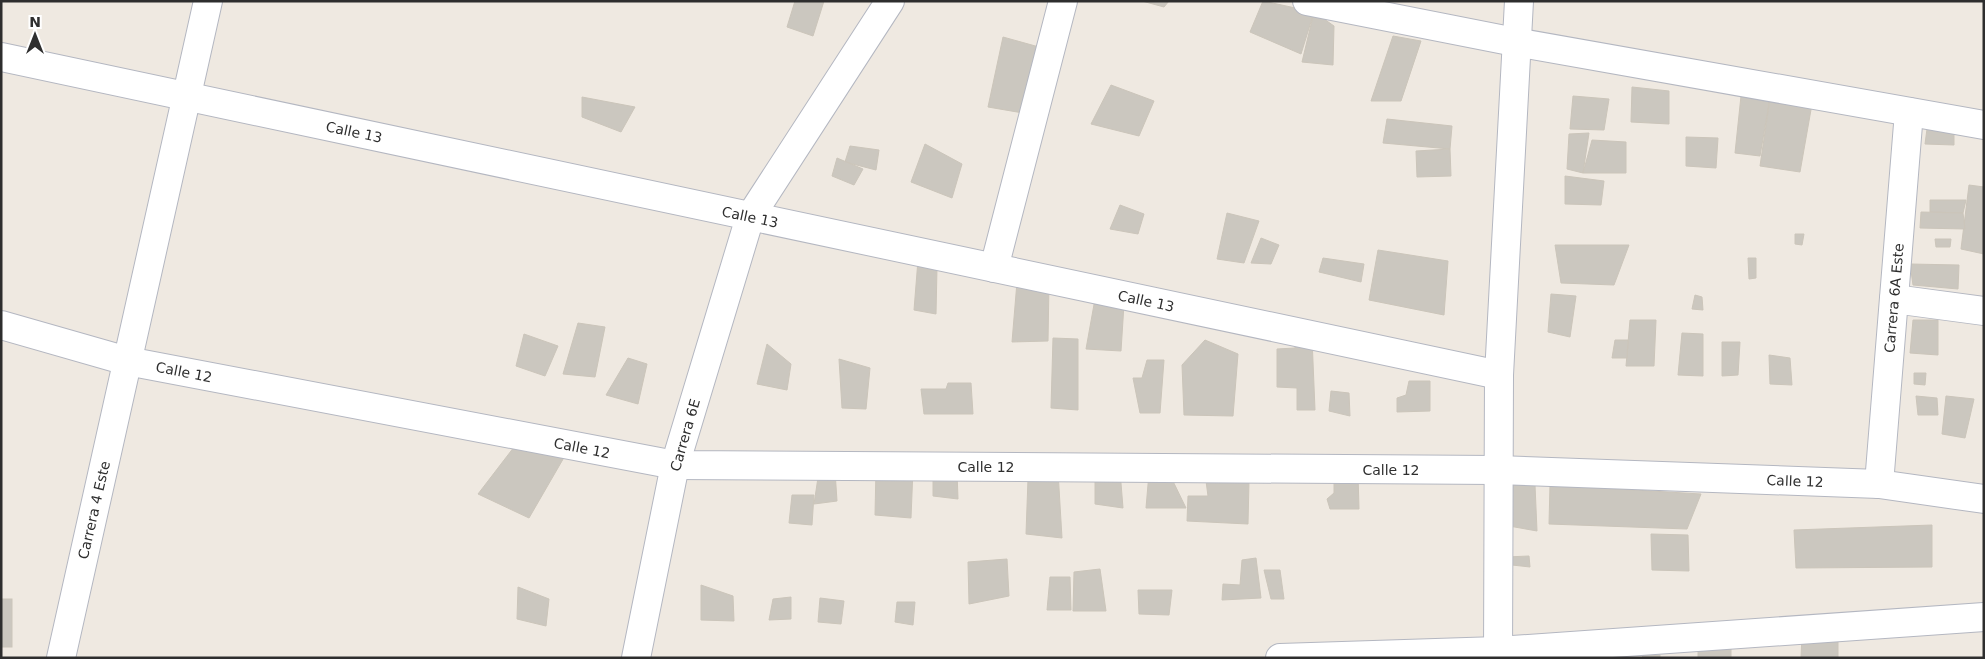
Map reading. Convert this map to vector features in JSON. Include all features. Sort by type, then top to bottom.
[{"type":"street","name":"Carrera 4 Este","points":[[61,658],[208,1]]},
{"type":"street","name":"Carrera 6E","points":[[636,658],[675,465],[750,217],[890,1]]},
{"type":"street","points":[[994,268],[1063,1]]},
{"type":"street","points":[[1307,1],[1515,42],[1984,126]]},
{"type":"street","points":[[1498,654],[1497,470],[1499,375],[1518,1]]},
{"type":"street","name":"Calle 13","points":[[1,57],[1499,375]]},
{"type":"street","name":"Carrera 6A Este","points":[[1879,484],[1909,112]]},
{"type":"street","points":[[1894,299],[1984,311]]},
{"type":"street","name":"Calle 12","points":[[1,325],[127,362],[675,465],[1497,470],[1879,484],[1984,499]]},
{"type":"street","points":[[1280,658],[1498,654],[1984,617]]},
{"type":"building","points":[[795,1],[824,1],[813,36],[787,27]]},
{"type":"building","points":[[1142,1],[1169,1],[1164,7]]},
{"type":"building","points":[[1263,1],[1314,12],[1301,54],[1250,32]]},
{"type":"building","points":[[1314,12],[1334,26],[1333,65],[1302,62]]},
{"type":"building","points":[[1393,36],[1421,41],[1401,101],[1371,101]]},
{"type":"building","points":[[1003,37],[1039,47],[1023,113],[988,107]]},
{"type":"building","points":[[1111,85],[1154,101],[1139,136],[1091,124]]},
{"type":"building","points":[[1632,87],[1669,91],[1669,124],[1631,122]]},
{"type":"building","points":[[1573,96],[1609,99],[1604,130],[1570,129]]},
{"type":"building","points":[[1741,96],[1770,98],[1760,156],[1735,153]]},
{"type":"building","points":[[582,97],[635,107],[621,132],[582,117]]},
{"type":"building","points":[[1770,98],[1812,104],[1800,172],[1760,166]]},
{"type":"building","points":[[1387,119],[1452,126],[1450,149],[1383,143]]},
{"type":"building","points":[[1927,129],[1954,129],[1954,145],[1925,144]]},
{"type":"building","points":[[1589,133],[1583,173],[1567,169],[1569,134]]},
{"type":"building","points":[[1686,137],[1718,138],[1716,168],[1686,166]]},
{"type":"building","points":[[1592,140],[1626,142],[1626,173],[1583,173]]},
{"type":"building","points":[[925,144],[962,164],[952,198],[911,182]]},
{"type":"building","points":[[850,146],[879,150],[876,170],[845,162]]},
{"type":"building","points":[[1450,149],[1451,176],[1417,177],[1416,151]]},
{"type":"building","points":[[837,158],[863,169],[854,185],[832,176]]},
{"type":"building","points":[[1565,176],[1604,181],[1601,205],[1565,204]]},
{"type":"building","points":[[1969,185],[1984,187],[1984,254],[1961,249]]},
{"type":"building","points":[[1930,200],[1966,200],[1963,213],[1930,212]]},
{"type":"building","points":[[1120,205],[1144,214],[1138,234],[1110,229]]},
{"type":"building","points":[[1921,212],[1963,213],[1965,229],[1920,228]]},
{"type":"building","points":[[1227,213],[1259,221],[1244,263],[1217,259]]},
{"type":"building","points":[[1795,234],[1804,234],[1802,245],[1795,244]]},
{"type":"building","points":[[1261,238],[1279,245],[1271,264],[1251,263]]},
{"type":"building","points":[[1935,239],[1951,239],[1950,247],[1936,247]]},
{"type":"building","points":[[1555,245],[1629,245],[1614,285],[1561,283]]},
{"type":"building","points":[[1378,250],[1448,261],[1444,315],[1369,300]]},
{"type":"building","points":[[1323,258],[1364,264],[1361,282],[1319,272]]},
{"type":"building","points":[[1748,258],[1756,258],[1756,278],[1749,279]]},
{"type":"building","points":[[918,260],[937,267],[936,314],[914,310]]},
{"type":"building","points":[[1910,264],[1959,265],[1958,289],[1913,285]]},
{"type":"building","points":[[1017,282],[1049,283],[1048,341],[1012,342]]},
{"type":"building","points":[[1551,294],[1576,296],[1570,337],[1548,332]]},
{"type":"building","points":[[1695,295],[1702,297],[1703,310],[1692,309]]},
{"type":"building","points":[[1095,299],[1124,304],[1121,351],[1086,349]]},
{"type":"building","points":[[1630,320],[1656,320],[1654,366],[1626,366]]},
{"type":"building","points":[[1913,320],[1938,320],[1938,355],[1910,353]]},
{"type":"building","points":[[578,323],[605,327],[595,377],[563,374]]},
{"type":"building","points":[[1682,333],[1703,334],[1703,376],[1678,375]]},
{"type":"building","points":[[524,334],[558,346],[545,376],[516,366]]},
{"type":"building","points":[[1053,338],[1078,339],[1078,410],[1051,408]]},
{"type":"building","points":[[1297,338],[1312,338],[1315,410],[1297,410],[1297,388],[1277,387],[1277,349],[1295,348]]},
{"type":"building","points":[[1205,340],[1238,354],[1233,416],[1184,415],[1182,365]]},
{"type":"building","points":[[1615,340],[1628,340],[1627,358],[1612,358]]},
{"type":"building","points":[[1722,342],[1740,342],[1738,375],[1722,376]]},
{"type":"building","points":[[767,344],[791,364],[787,390],[757,384]]},
{"type":"building","points":[[1769,355],[1790,358],[1792,385],[1770,384]]},
{"type":"building","points":[[628,358],[647,364],[638,404],[606,395]]},
{"type":"building","points":[[839,359],[870,368],[866,409],[842,408]]},
{"type":"building","points":[[1147,360],[1164,360],[1160,413],[1140,413],[1133,378],[1142,378]]},
{"type":"building","points":[[1914,373],[1926,373],[1925,385],[1914,384]]},
{"type":"building","points":[[1409,381],[1430,381],[1430,411],[1397,412],[1397,398],[1406,395]]},
{"type":"building","points":[[948,383],[971,383],[973,414],[924,414],[921,389],[946,389]]},
{"type":"building","points":[[1331,391],[1349,393],[1350,416],[1329,411]]},
{"type":"building","points":[[1916,396],[1937,398],[1938,415],[1918,415]]},
{"type":"building","points":[[1946,396],[1974,399],[1965,438],[1942,434]]},
{"type":"building","points":[[521,438],[566,454],[529,518],[478,494]]},
{"type":"building","points":[[876,469],[913,469],[911,518],[875,515]]},
{"type":"building","points":[[819,471],[835,471],[837,501],[814,504]]},
{"type":"building","points":[[1058,471],[1062,538],[1026,534],[1028,479]]},
{"type":"building","points":[[1095,471],[1120,471],[1123,508],[1095,504]]},
{"type":"building","points":[[957,472],[958,499],[933,496],[933,473]]},
{"type":"building","points":[[1149,473],[1169,473],[1186,508],[1146,508]]},
{"type":"building","points":[[1358,474],[1359,509],[1330,509],[1327,499],[1334,493],[1334,475]]},
{"type":"building","points":[[1206,481],[1249,481],[1248,524],[1187,521],[1188,496],[1208,496]]},
{"type":"building","points":[[1512,485],[1535,485],[1537,531],[1509,526]]},
{"type":"building","points":[[1550,485],[1701,494],[1687,529],[1549,524]]},
{"type":"building","points":[[792,495],[814,495],[812,525],[789,523]]},
{"type":"building","points":[[1932,525],[1932,567],[1796,568],[1794,530]]},
{"type":"building","points":[[1651,534],[1688,535],[1689,571],[1652,570]]},
{"type":"building","points":[[1529,556],[1530,567],[1512,565],[1506,557]]},
{"type":"building","points":[[1256,558],[1261,598],[1222,600],[1223,584],[1240,585],[1242,560]]},
{"type":"building","points":[[1007,559],[1009,596],[969,604],[968,562]]},
{"type":"building","points":[[1100,569],[1106,611],[1073,611],[1074,572]]},
{"type":"building","points":[[1264,570],[1280,570],[1284,599],[1271,599]]},
{"type":"building","points":[[1050,577],[1070,577],[1071,610],[1047,610]]},
{"type":"building","points":[[701,585],[733,596],[734,621],[701,620]]},
{"type":"building","points":[[518,587],[549,599],[546,626],[517,619]]},
{"type":"building","points":[[1138,590],[1172,590],[1169,615],[1139,614]]},
{"type":"building","points":[[791,597],[791,619],[769,620],[773,599]]},
{"type":"building","points":[[820,598],[844,601],[841,624],[818,622]]},
{"type":"building","points":[[1,599],[12,599],[12,647],[1,647]]},
{"type":"building","points":[[897,602],[915,602],[913,625],[895,622]]},
{"type":"building","points":[[1802,635],[1838,635],[1838,658],[1801,658]]},
{"type":"building","points":[[1731,640],[1731,658],[1698,658],[1698,643]]},
{"type":"building","points":[[1643,655],[1660,655],[1660,658],[1642,658]]}]
